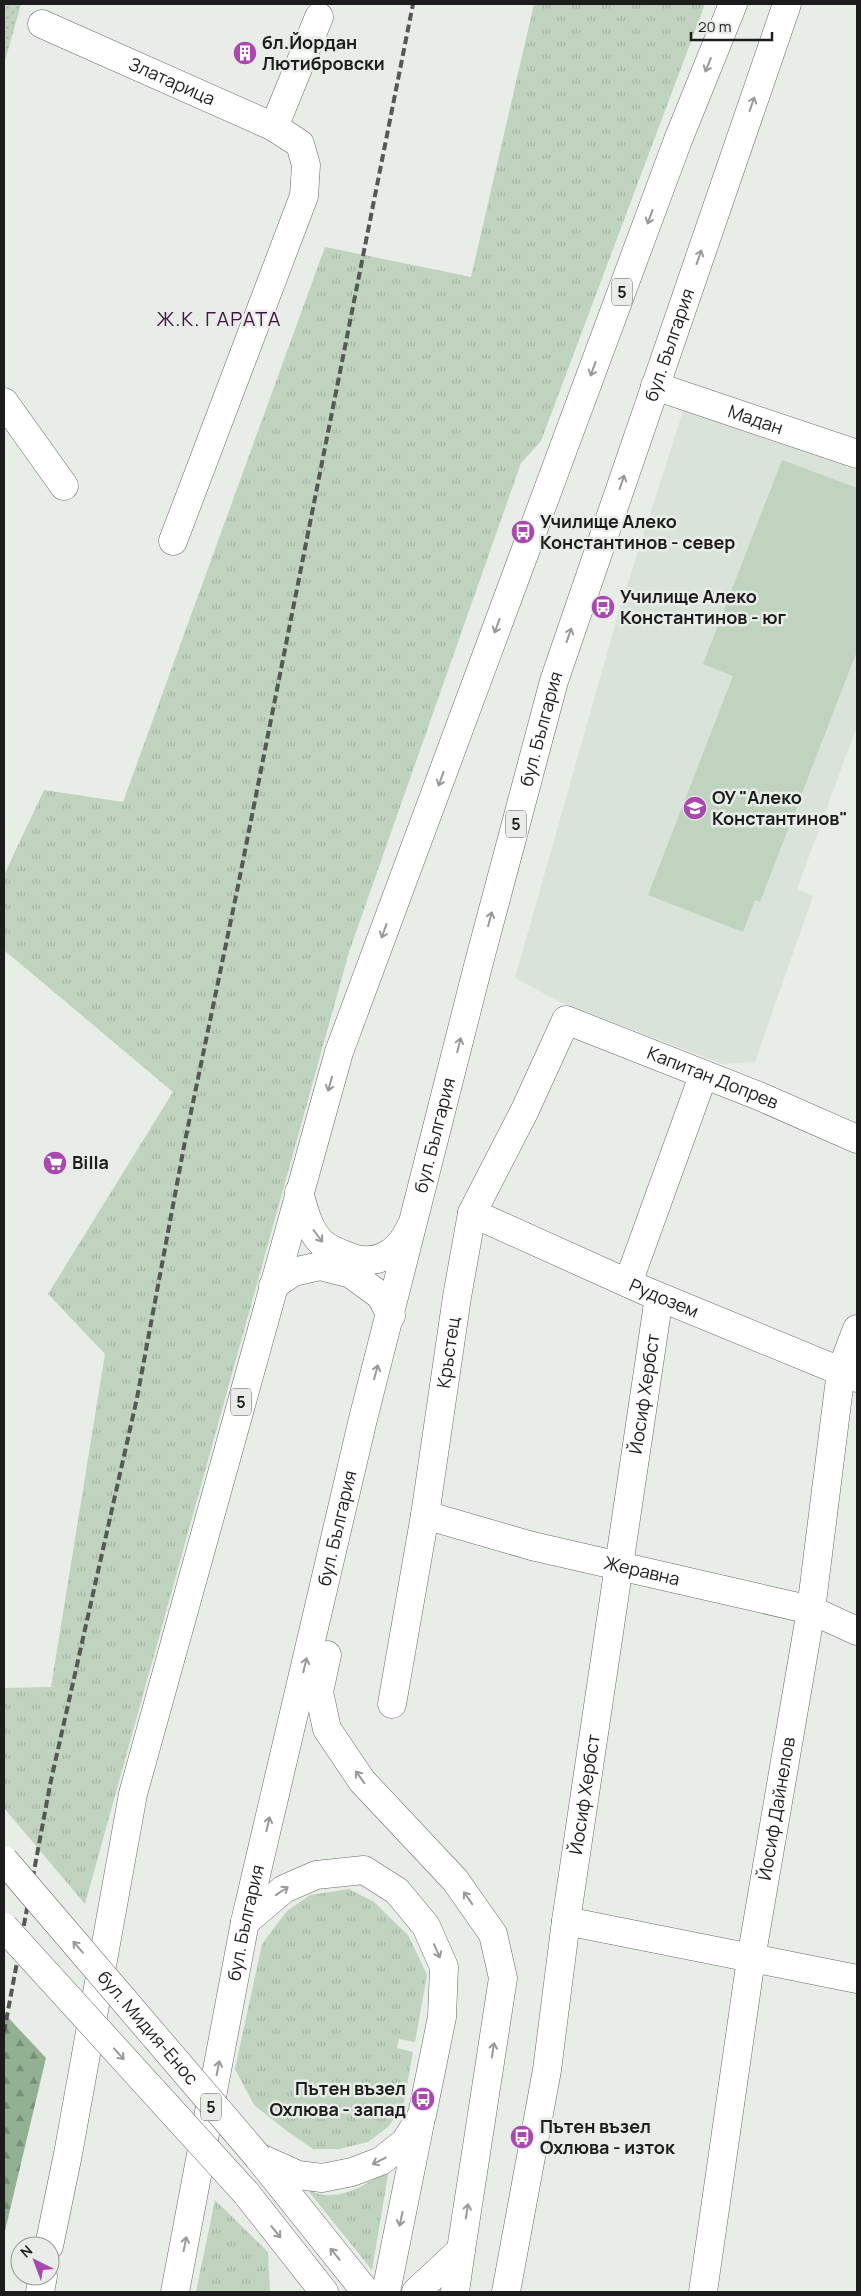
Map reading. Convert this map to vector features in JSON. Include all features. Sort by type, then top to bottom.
[{"type":"main road","name":"5","points":[[51,2236],[68,2154],[133,1794],[339,1052],[675,150],[733,4]]},
{"type":"main road","name":"бул. България","points":[[175,2292],[245,1922],[363,1419],[391,1316],[478,966],[554,682],[787,4]]},
{"type":"main road","points":[[274,127],[319,17]]},
{"type":"main road","name":"Златарица","points":[[42,24],[274,127],[300,144],[306,165],[304,196],[173,542]]},
{"type":"main road","name":"Мадан","points":[[655,386],[857,454]]},
{"type":"main road","points":[[4,402],[64,486]]},
{"type":"main road","name":"Капитан Допрев","points":[[566,1020],[703,1076],[759,1096],[857,1139]]},
{"type":"main road","name":"Кръстец","points":[[392,1704],[425,1515],[457,1297],[472,1213],[525,1110],[566,1020]]},
{"type":"main road","points":[[628,1283],[703,1076]]},
{"type":"main road","points":[[299,1192],[308,1221],[321,1242],[356,1260],[377,1261],[392,1253],[404,1240],[416,1217]]},
{"type":"main road","name":"Рудозем","points":[[472,1213],[659,1297],[849,1375]]},
{"type":"main road","points":[[273,1286],[293,1272],[320,1266],[351,1274],[381,1296],[391,1316]]},
{"type":"main road","name":"Йосиф Хербст","points":[[506,2292],[547,2070],[566,1921],[659,1297]]},
{"type":"main road","name":"Йосиф Дайнелов","points":[[704,2292],[751,1960],[857,1329]]},
{"type":"main road","points":[[363,1419],[353,1523],[319,1692],[328,1730],[362,1781],[455,1880],[493,1934],[503,1978],[455,2292]]},
{"type":"main road","name":"Жеравна","points":[[425,1515],[532,1546],[620,1564],[811,1610],[857,1631]]},
{"type":"main road","name":"бул. Мидия-Енос","points":[[4,1860],[258,2157],[366,2292]]},
{"type":"main road","points":[[245,1922],[284,1889],[316,1875],[364,1870],[397,1891],[426,1926],[444,1967],[442,2017],[386,2292]]},
{"type":"main road","points":[[566,1921],[751,1960],[857,1979]]},
{"type":"main road","name":"бул. Мидия-Енос","points":[[4,1927],[246,2193],[324,2292]]},
{"type":"main road","points":[[258,2157],[298,2175],[322,2178],[352,2172],[381,2162],[405,2142],[422,2115],[428,2085]]},
{"type":"main road","points":[[416,2292],[461,2250]]},
{"type":"shaded area","name":"ОУ \"Алеко Константинов\"","points":[[684,408],[857,470],[857,726],[797,889],[813,896],[755,1062],[723,1064],[562,1003],[515,978],[619,611]]},
{"type":"green space","points":[[4,4],[21,4],[4,64]]},
{"type":"green space","points":[[534,4],[705,4],[541,441],[521,463],[349,952],[85,1904],[4,1808],[4,1688],[51,1687],[105,1354],[48,1294],[173,1092],[4,950],[4,875],[44,790],[123,802],[325,247],[471,277]]},
{"type":"green space","points":[[782,460],[857,488],[857,651],[760,902],[755,900],[743,932],[648,895],[733,676],[703,664]]},
{"type":"green space","points":[[349,1889],[374,1902],[408,1935],[427,1975],[415,2042],[399,2039],[397,2048],[413,2052],[403,2107],[388,2127],[368,2142],[339,2149],[313,2149],[254,2105],[235,2069],[262,1944],[287,1911],[310,1895]]},
{"type":"green space","points":[[4,2013],[46,2058],[4,2235]]},
{"type":"green space","points":[[389,2169],[372,2270],[306,2188],[322,2195],[342,2194],[359,2188]]},
{"type":"green space","points":[[215,2200],[268,2252],[270,2292],[196,2292]]},
{"type":"railway","points":[[4,2032],[50,1785],[137,1398],[185,1141],[237,891],[413,4]]},
{"type":"place","name":"бл.Йордан Лютибровски","points":[[245,53]]},
{"type":"place","name":"Училище Алеко Константинов - север","points":[[523,532]]},
{"type":"place","name":"Училище Алеко Константинов - юг","points":[[603,607]]},
{"type":"place","name":"ОУ \"Алеко Константинов\"","points":[[695,808]]},
{"type":"place","name":"Billa","points":[[55,1163]]},
{"type":"place","name":"Пътен възел Охлюва - запад","points":[[423,2099]]},
{"type":"place","name":"Пътен възел Охлюва - изток","points":[[522,2137]]},
{"type":"district","name":"Ж.К. ГАРАТА","points":[[219,319]]}]
